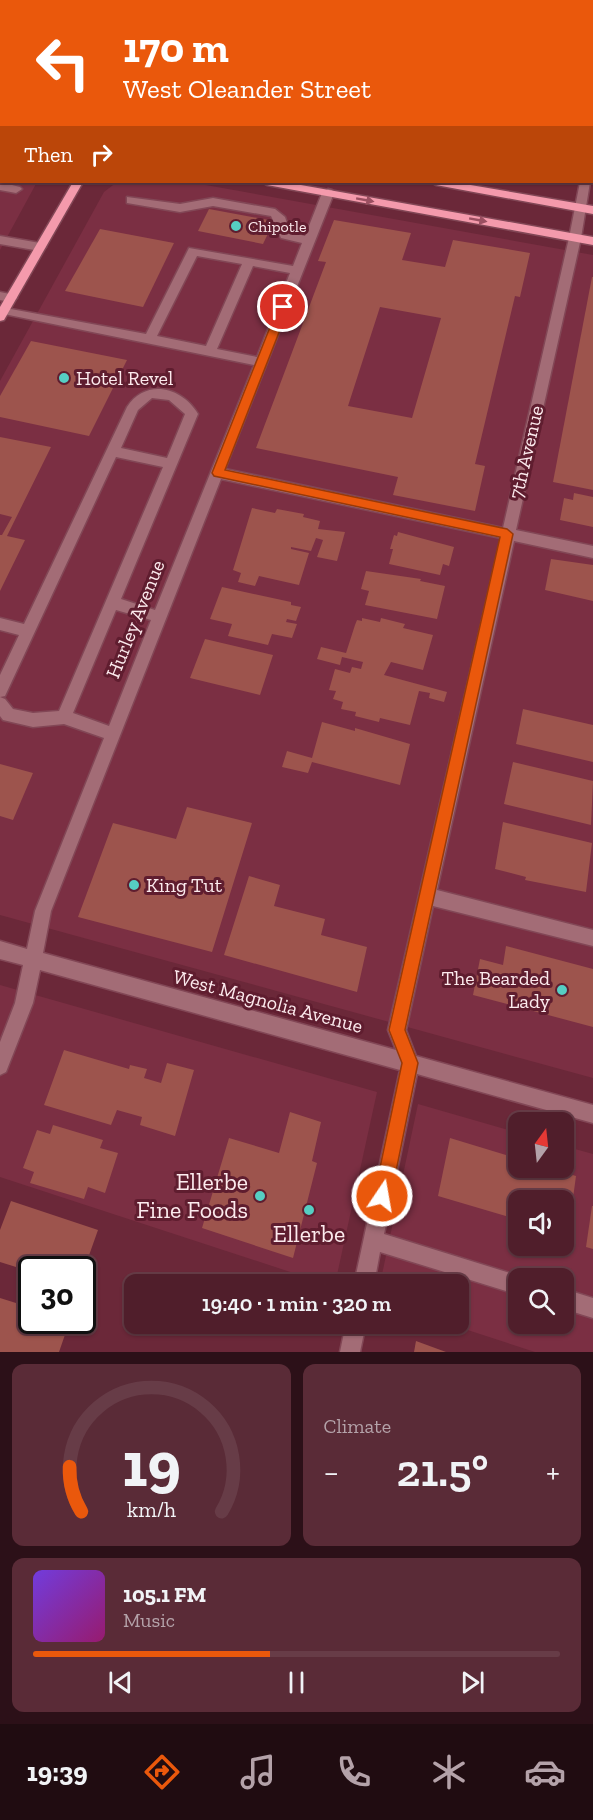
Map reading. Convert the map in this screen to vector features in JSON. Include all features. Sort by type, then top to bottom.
[{"type":"main road","points":[[2,314],[5,297],[40,247],[77,183]]},
{"type":"main road","points":[[273,183],[593,241]]},
{"type":"main road","points":[[442,183],[593,210]]},
{"type":"street","name":"7th Avenue","points":[[410,1063],[397,1030],[575,238],[585,183]]},
{"type":"street","points":[[0,186],[16,189]]},
{"type":"street","name":"Hurley Avenue","points":[[0,1066],[24,1003],[43,911],[328,193]]},
{"type":"street","points":[[131,200],[180,208],[213,202],[275,213],[281,220],[285,234],[310,241]]},
{"type":"street","points":[[0,240],[40,247]]},
{"type":"street","points":[[150,339],[193,251],[298,271]]},
{"type":"street","points":[[210,351],[249,262]]},
{"type":"street","points":[[2,314],[150,339],[261,362]]},
{"type":"street","points":[[0,691],[133,407],[149,394],[167,394],[184,401],[192,414],[64,717]]},
{"type":"street","points":[[113,451],[171,464]]},
{"type":"street","points":[[218,473],[593,552]]},
{"type":"street","points":[[112,603],[160,617]]},
{"type":"street","points":[[0,624],[28,631]]},
{"type":"street","points":[[0,704],[8,715],[33,720],[64,717],[113,734]]},
{"type":"street","points":[[427,896],[593,938]]},
{"type":"street","name":"West Magnolia Avenue","points":[[0,950],[593,1114]]},
{"type":"street","points":[[366,1274],[410,1063]]},
{"type":"street","points":[[373,1240],[508,1282]]},
{"type":"street","points":[[574,1302],[593,1308]]},
{"type":"street","points":[[350,1352],[354,1334]]},
{"type":"shaded area","points":[[0,183],[36,183],[0,250]]},
{"type":"shaded area","points":[[116,183],[195,183],[593,255],[593,1078],[0,915],[0,381],[104,192]]},
{"type":"shaded area","points":[[0,985],[377,1092],[337,1274],[296,1274],[0,1177]]},
{"type":"shaded area","points":[[418,1104],[508,1130],[508,1178],[574,1178],[574,1149],[593,1154],[593,1352],[535,1352],[469,1330],[469,1274],[382,1274]]},
{"type":"building","name":"Chipotle","points":[[209,209],[274,221],[263,244],[198,231]]},
{"type":"building","points":[[334,220],[411,233],[402,260],[445,267],[453,240],[530,253],[520,297],[515,296],[475,464],[485,466],[475,511],[393,495],[398,477],[256,448],[326,262],[318,261]],"holes":[[[380,307],[441,318],[412,418],[348,406]]]},
{"type":"building","points":[[100,229],[174,243],[143,307],[65,291]]},
{"type":"building","points":[[593,277],[593,490],[553,482]]},
{"type":"building","name":"Hotel Revel","points":[[31,341],[127,360],[89,436],[0,417],[0,396]]},
{"type":"building","points":[[0,437],[51,447],[7,536],[25,540],[0,591],[0,535],[12,517],[0,514]]},
{"type":"building","points":[[574,493],[593,497],[593,527],[560,520],[564,498],[573,500]]},
{"type":"building","points":[[252,508],[275,513],[277,509],[304,514],[303,517],[320,521],[318,529],[345,532],[337,561],[317,557],[323,540],[316,538],[311,551],[291,547],[291,549],[309,553],[299,585],[259,576],[255,586],[238,582],[241,573],[233,570]]},
{"type":"building","points":[[398,532],[454,547],[449,566],[443,564],[440,575],[389,564],[393,549],[390,549],[394,535],[397,536]]},
{"type":"building","points":[[551,559],[593,565],[593,601],[545,590]]},
{"type":"building","points":[[366,571],[421,579],[420,581],[445,586],[437,619],[365,605],[369,591],[361,589]]},
{"type":"building","points":[[222,587],[291,602],[291,605],[301,607],[296,621],[287,619],[286,622],[297,624],[292,638],[272,634],[268,645],[228,636],[232,624],[210,619]]},
{"type":"building","points":[[362,618],[380,622],[381,618],[405,624],[403,628],[433,635],[423,670],[391,662],[384,675],[447,692],[444,702],[429,698],[430,693],[419,691],[410,725],[380,718],[379,722],[355,716],[356,712],[341,709],[343,702],[333,699],[336,691],[329,690],[335,669],[350,673],[352,667],[361,669],[363,662],[342,657],[340,665],[317,659],[321,647],[346,653],[357,620],[362,621]]},
{"type":"building","points":[[205,639],[273,655],[260,695],[190,678]]},
{"type":"building","points":[[523,709],[593,725],[593,762],[516,744]]},
{"type":"building","points":[[322,722],[355,731],[355,728],[410,744],[400,785],[312,762],[308,773],[282,767],[287,751],[312,758]]},
{"type":"building","points":[[513,762],[593,781],[591,825],[504,804]]},
{"type":"building","points":[[0,764],[33,773],[13,820],[0,816]]},
{"type":"building","points":[[187,807],[252,823],[212,952],[78,917],[113,823],[176,839]]},
{"type":"building","points":[[503,822],[592,843],[586,892],[525,880],[526,877],[495,869]]},
{"type":"building","points":[[249,876],[280,885],[274,906],[325,919],[321,935],[367,947],[357,992],[224,955]]},
{"type":"building","points":[[506,946],[593,969],[593,1027],[473,995],[480,959],[503,965]]},
{"type":"building","points":[[64,1050],[129,1069],[130,1065],[147,1069],[144,1078],[161,1083],[167,1063],[194,1070],[175,1136],[140,1125],[142,1117],[117,1110],[111,1125],[44,1105]]},
{"type":"building","name":"Ellerbe Fine Foods","points":[[290,1112],[321,1122],[312,1161],[317,1163],[293,1258],[202,1228],[229,1138],[279,1153]]},
{"type":"building","points":[[53,1125],[103,1140],[100,1148],[118,1153],[105,1193],[88,1187],[84,1199],[30,1183],[34,1172],[23,1168],[37,1130],[50,1134]]},
{"type":"building","points":[[450,1138],[508,1156],[508,1178],[574,1178],[574,1175],[576,1176],[574,1191],[508,1190],[508,1217],[438,1196]]},
{"type":"building","points":[[11,1201],[98,1230],[89,1256],[18,1256],[18,1268],[0,1262],[0,1230]]},
{"type":"building","points":[[593,1206],[593,1249],[586,1247]]},
{"type":"building","points":[[0,1298],[18,1304],[18,1334],[65,1334],[59,1352],[0,1352]]},
{"type":"building","points":[[416,1341],[446,1352],[414,1352]]},
{"type":"place","name":"Chipotle","points":[[236,226]]},
{"type":"place","name":"Hotel Revel","points":[[64,378]]},
{"type":"place","name":"King Tut","points":[[134,885]]},
{"type":"place","name":"The Bearded Lady","points":[[562,990]]},
{"type":"place","name":"Ellerbe Fine Foods","points":[[260,1196]]},
{"type":"place","name":"Ellerbe","points":[[309,1210]]},
{"type":"route","points":[[283,307],[218,473],[507,534],[397,1030],[410,1063],[382,1196]]}]
